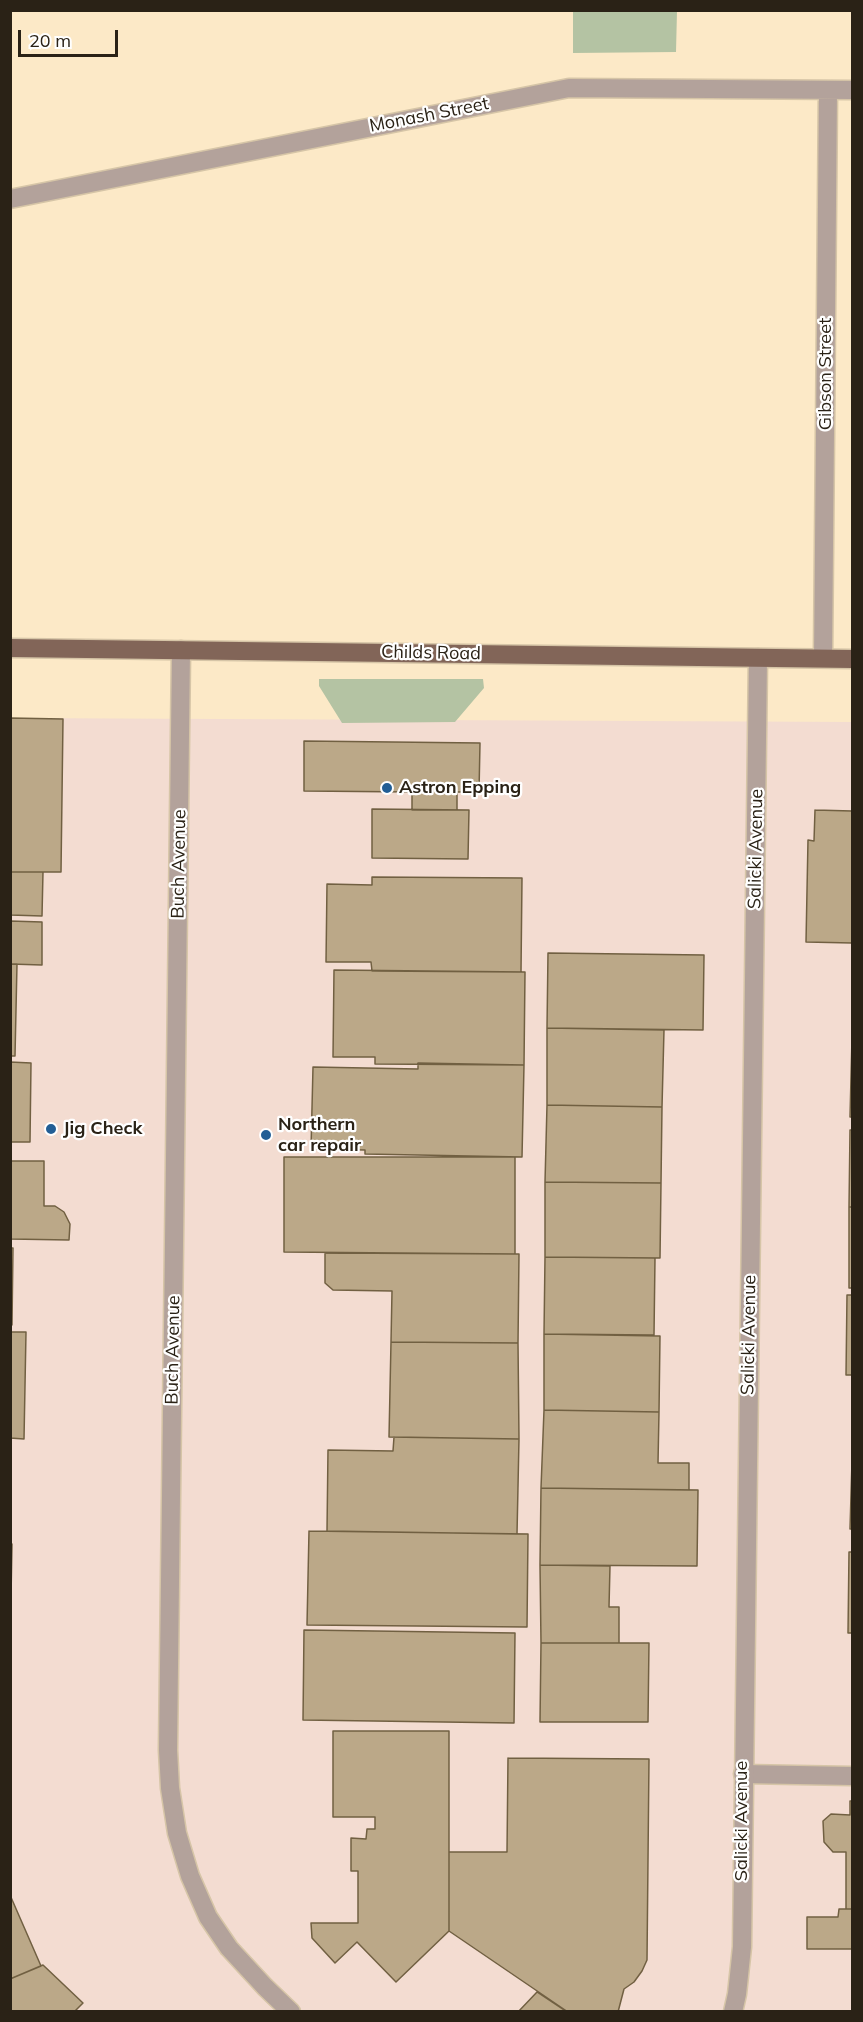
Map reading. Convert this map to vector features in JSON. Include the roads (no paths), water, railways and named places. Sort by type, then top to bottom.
[{"type":"main road","name":"Childs Road","points":[[10,648],[852,659]]},
{"type":"street","name":"Monash Street","points":[[10,199],[568,88],[852,90]]},
{"type":"street","name":"Gibson Street","points":[[823,658],[828,90]]},
{"type":"street","name":"Buch Avenue","points":[[181,650],[168,1750],[170,1788],[177,1833],[190,1876],[208,1917],[229,1948],[291,2012]]},
{"type":"street","name":"Salicki Avenue","points":[[733,2012],[742,1947],[742,1774],[758,658]]},
{"type":"street","points":[[742,1774],[852,1776]]},
{"type":"place","name":"Astron Epping","points":[[387,788]]},
{"type":"place","name":"Jig Check","points":[[51,1129]]},
{"type":"place","name":"Northern car repair","points":[[266,1135]]}]
